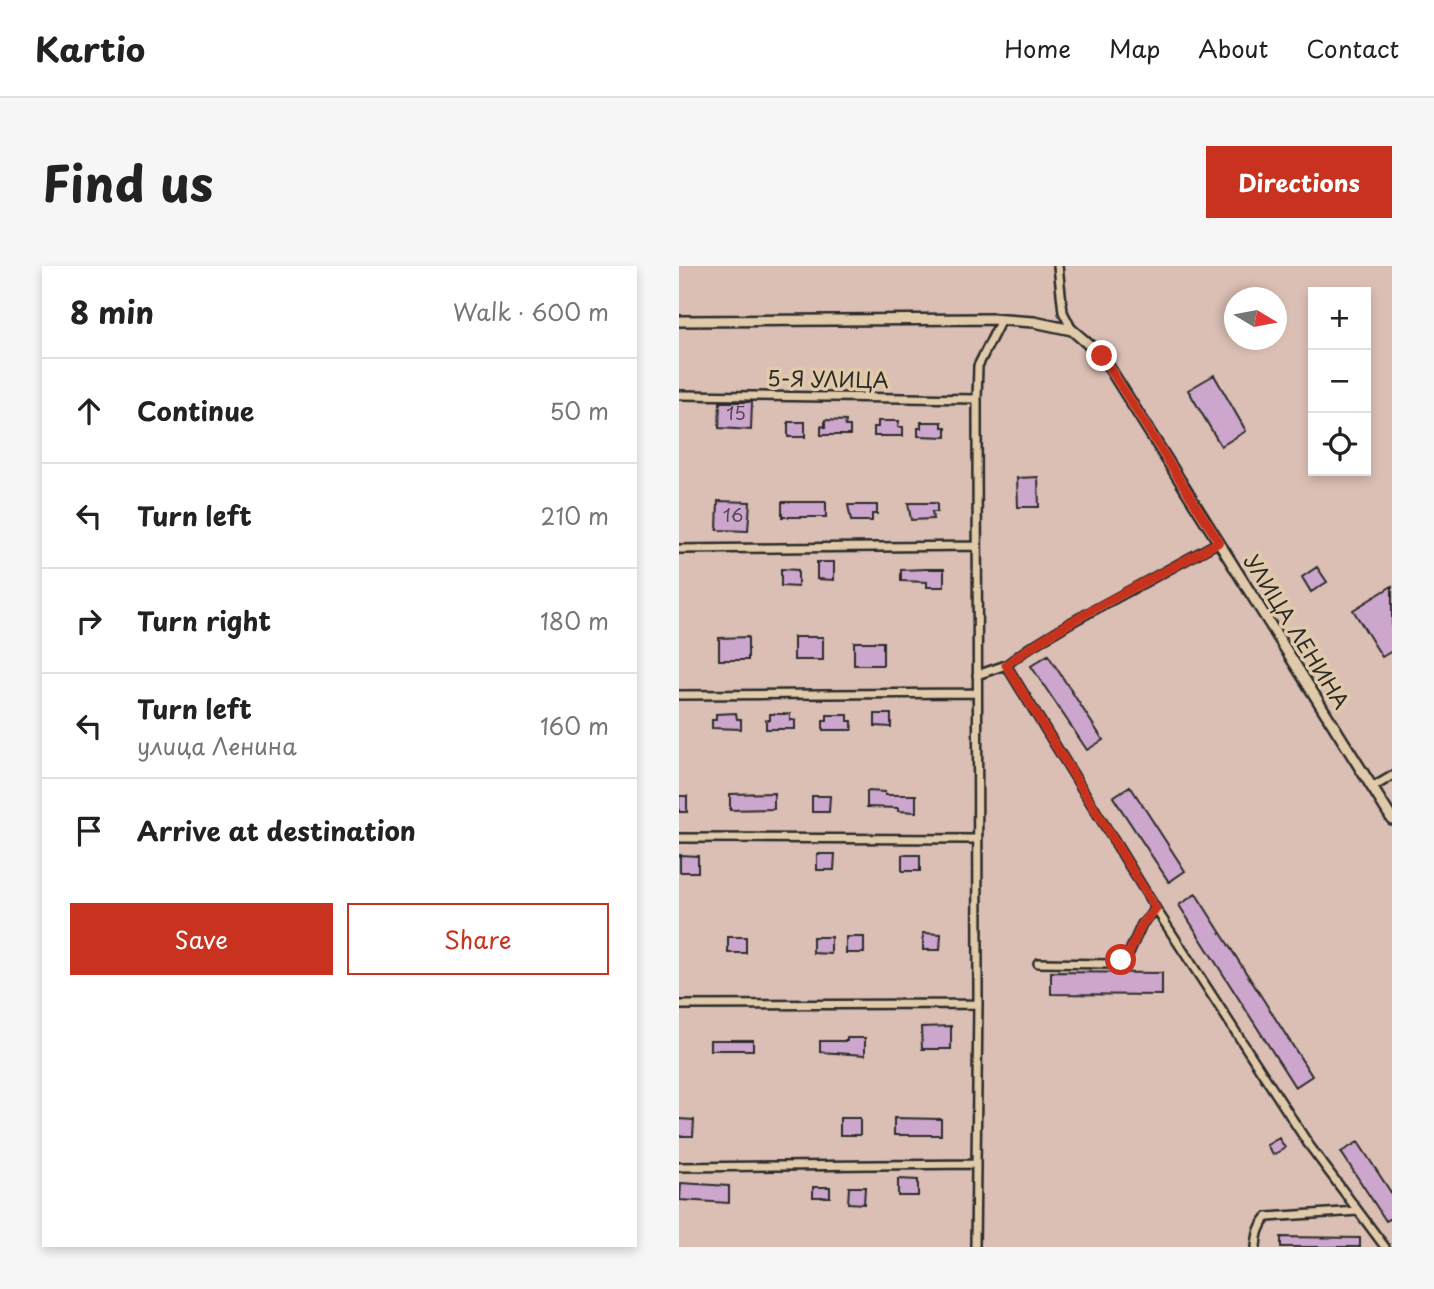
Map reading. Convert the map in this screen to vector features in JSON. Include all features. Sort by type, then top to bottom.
[{"type":"street","points":[[1058,266],[1063,312],[1072,330]]},
{"type":"street","points":[[679,321],[1001,320],[1034,322],[1072,330]]},
{"type":"street","points":[[975,1247],[978,1004],[977,400],[978,366],[1001,320]]},
{"type":"street","name":"УЛИЦА ЛЕНИНА","points":[[1072,330],[1102,356],[1392,819]]},
{"type":"street","name":"5-Я УЛИЦА","points":[[679,396],[977,400]]},
{"type":"street","points":[[977,675],[1006,665],[1070,623],[1219,542]]},
{"type":"street","points":[[679,549],[978,546]]},
{"type":"street","points":[[1006,665],[1156,909],[1309,1145],[1385,1247]]},
{"type":"street","points":[[679,695],[977,694]]},
{"type":"street","points":[[1373,787],[1392,776]]},
{"type":"street","points":[[679,838],[977,839]]},
{"type":"street","points":[[1038,963],[1112,964],[1129,953],[1142,924],[1156,909]]},
{"type":"street","points":[[679,1005],[978,1004]]},
{"type":"street","points":[[679,1167],[976,1164]]},
{"type":"street","points":[[1256,1247],[1257,1234],[1267,1217],[1358,1211]]},
{"type":"building","points":[[1214,375],[1246,431],[1221,446],[1188,390]]},
{"type":"building","points":[[720,402],[752,402],[751,430],[719,428]]},
{"type":"building","points":[[825,420],[846,421],[845,426],[850,426],[850,435],[821,435],[821,426],[825,427]]},
{"type":"building","points":[[878,421],[899,421],[898,427],[903,427],[903,436],[874,436],[874,427],[878,427]]},
{"type":"building","points":[[788,422],[805,422],[805,437],[788,437]]},
{"type":"building","points":[[921,422],[942,422],[942,427],[946,427],[946,437],[918,436]]},
{"type":"building","points":[[1038,477],[1039,507],[1018,507],[1017,478]]},
{"type":"building","points":[[718,501],[750,502],[748,531],[717,530]]},
{"type":"building","points":[[782,502],[826,502],[826,517],[782,517]]},
{"type":"building","points":[[908,503],[937,503],[937,512],[932,512],[933,519],[911,520]]},
{"type":"building","points":[[848,505],[877,505],[877,514],[872,514],[872,521],[851,521]]},
{"type":"building","points":[[817,562],[834,562],[834,580],[817,579]]},
{"type":"building","points":[[1317,567],[1327,582],[1311,592],[1302,577]]},
{"type":"building","points":[[781,569],[798,570],[798,587],[781,586]]},
{"type":"building","points":[[944,569],[944,587],[927,587],[927,582],[901,581],[901,570]]},
{"type":"building","points":[[1392,586],[1392,651],[1382,657],[1353,610]]},
{"type":"building","points":[[748,637],[748,660],[719,660],[719,638]]},
{"type":"building","points":[[794,637],[823,637],[823,660],[794,660]]},
{"type":"building","points":[[854,642],[883,642],[883,665],[854,665]]},
{"type":"building","points":[[1048,655],[1103,740],[1087,750],[1031,666]]},
{"type":"building","points":[[736,713],[737,719],[741,719],[741,729],[712,728],[712,720],[716,720],[716,714]]},
{"type":"building","points":[[770,714],[790,714],[790,720],[795,720],[795,729],[766,729],[766,720],[770,720]]},
{"type":"building","points":[[875,714],[891,714],[891,727],[875,726]]},
{"type":"building","points":[[827,715],[848,715],[848,721],[852,721],[852,730],[823,730],[823,721],[827,721]]},
{"type":"building","points":[[1130,786],[1185,871],[1169,882],[1113,797]]},
{"type":"building","points":[[867,791],[885,792],[885,795],[916,795],[916,812],[898,811],[898,808],[867,807]]},
{"type":"building","points":[[774,793],[774,809],[730,810],[730,794]]},
{"type":"building","points":[[679,796],[687,796],[687,812],[679,812]]},
{"type":"building","points":[[812,796],[830,796],[829,812],[812,812]]},
{"type":"building","points":[[817,854],[835,854],[834,870],[817,870]]},
{"type":"building","points":[[680,855],[698,856],[698,872],[680,872]]},
{"type":"building","points":[[902,855],[920,855],[920,871],[902,871]]},
{"type":"building","points":[[1196,894],[1312,1076],[1295,1087],[1179,905]]},
{"type":"building","points":[[923,933],[941,934],[940,950],[923,950]]},
{"type":"building","points":[[728,937],[746,937],[746,953],[728,953]]},
{"type":"building","points":[[813,937],[831,937],[831,954],[813,953]]},
{"type":"building","points":[[846,937],[864,937],[864,953],[846,953]]},
{"type":"building","points":[[1051,972],[1162,973],[1162,995],[1051,994]]},
{"type":"building","points":[[951,1026],[951,1049],[922,1049],[921,1027]]},
{"type":"building","points":[[847,1038],[865,1038],[865,1055],[820,1052],[820,1041],[847,1041]]},
{"type":"building","points":[[710,1040],[753,1040],[753,1050],[710,1050]]},
{"type":"building","points":[[840,1118],[860,1118],[860,1135],[840,1135]]},
{"type":"building","points":[[894,1118],[941,1119],[941,1135],[894,1135]]},
{"type":"building","points":[[679,1119],[694,1120],[693,1136],[679,1136]]},
{"type":"building","points":[[1279,1138],[1285,1148],[1273,1155],[1267,1145]]},
{"type":"building","points":[[1358,1142],[1392,1194],[1392,1218],[1386,1221],[1341,1152]]},
{"type":"building","points":[[898,1179],[918,1180],[918,1196],[898,1196]]},
{"type":"building","points":[[681,1183],[729,1186],[729,1203],[680,1200]]},
{"type":"building","points":[[813,1187],[830,1187],[830,1197],[813,1197]]},
{"type":"building","points":[[849,1187],[865,1187],[864,1204],[848,1203]]},
{"type":"building","points":[[1281,1237],[1360,1238],[1360,1247],[1281,1247]]},
{"type":"route","points":[[1102,356],[1219,542],[1070,623],[1006,665],[1156,909],[1142,924],[1129,953],[1121,960]]}]
